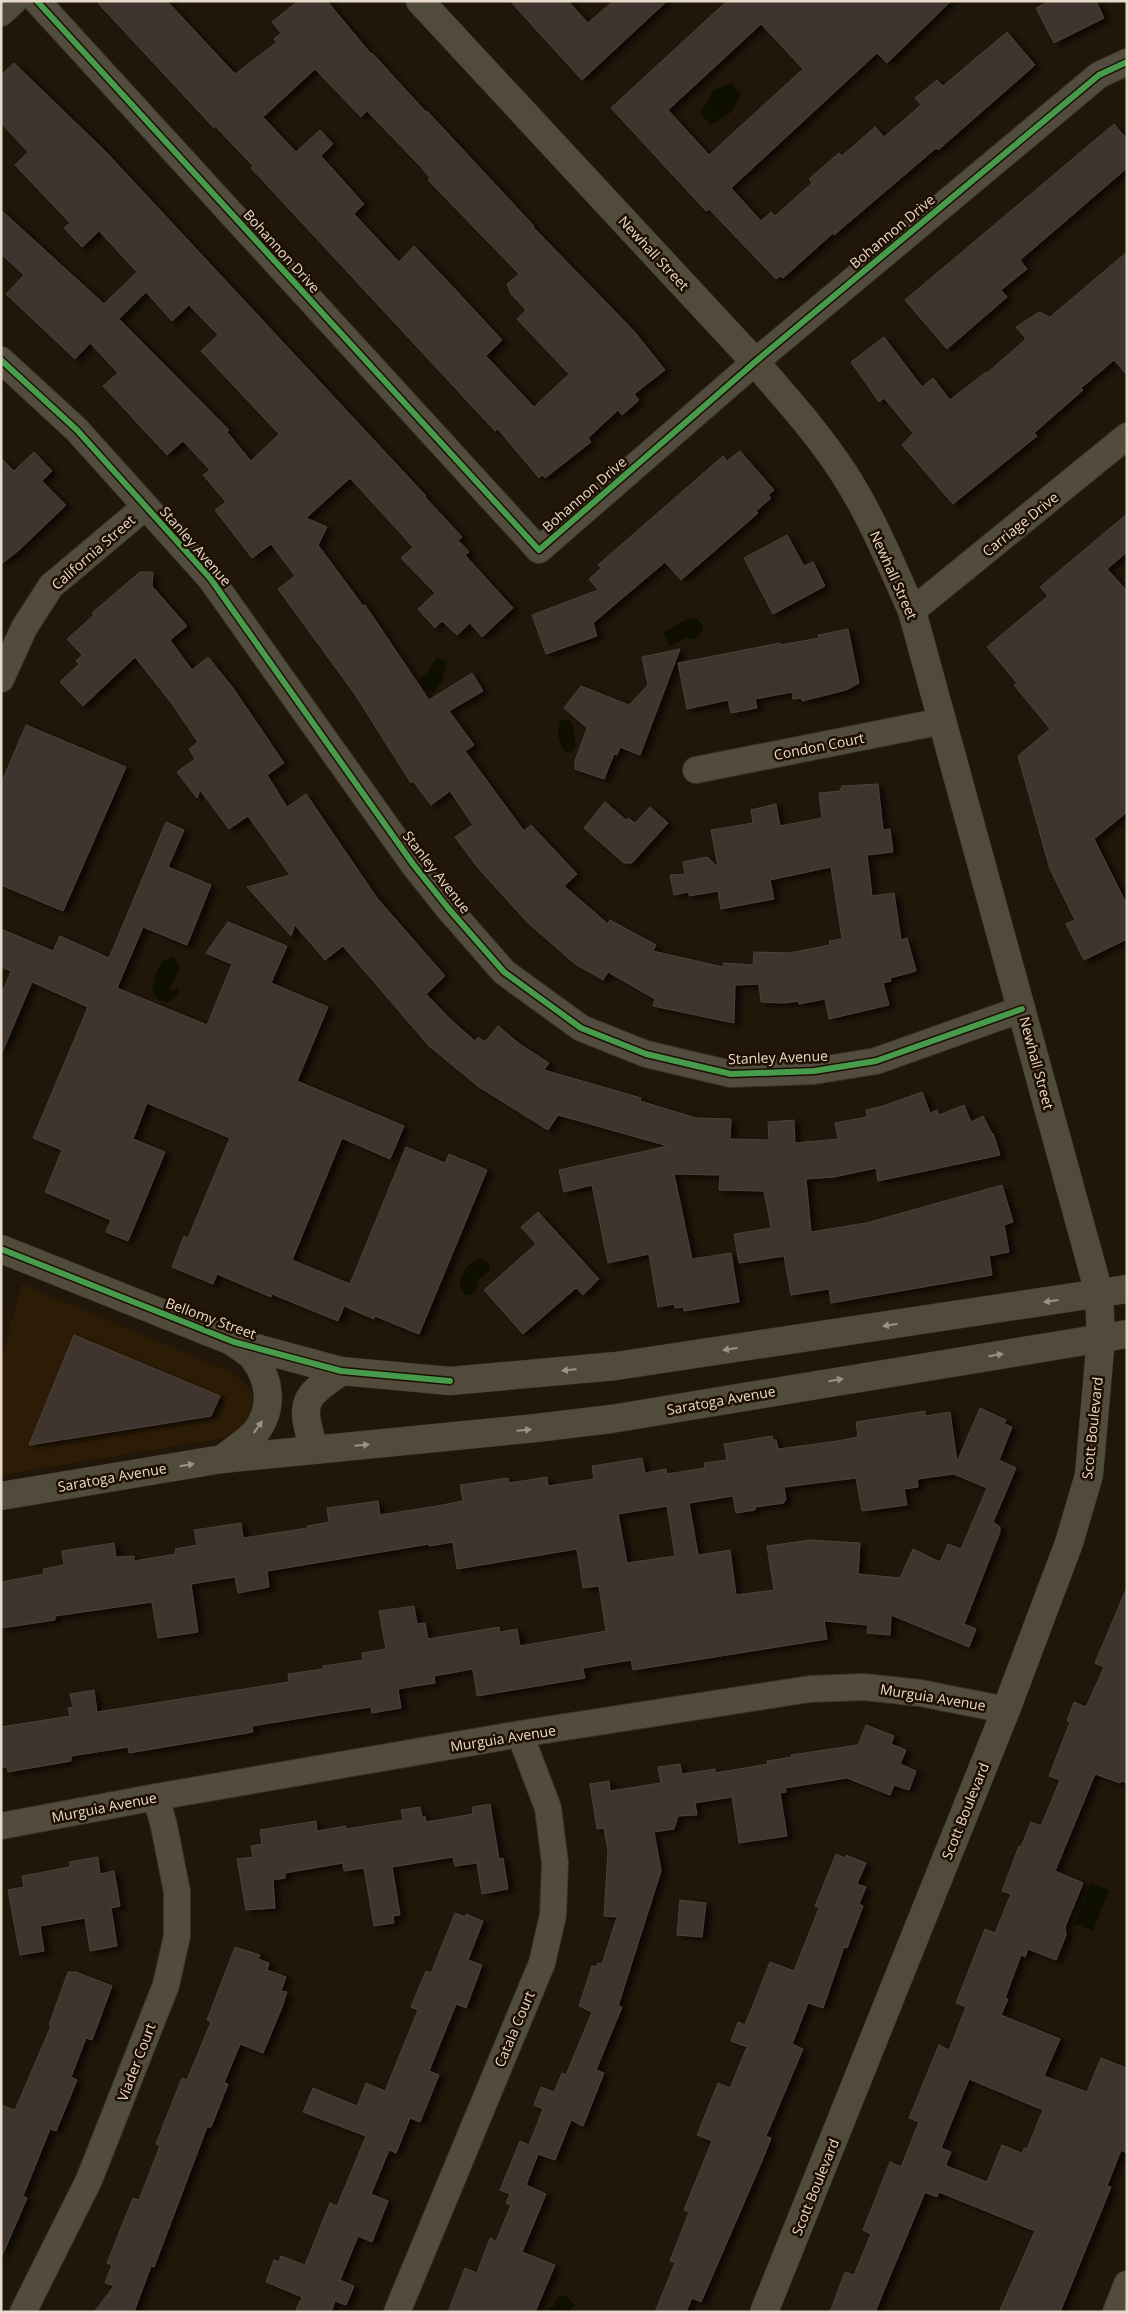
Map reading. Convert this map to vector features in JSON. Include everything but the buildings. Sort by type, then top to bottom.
[{"type":"main road","name":"Newhall Street","points":[[420,1],[755,362],[800,415],[842,472],[877,534],[912,611],[1099,1294]]},
{"type":"main road","name":"Bellomy Street","points":[[1,1249],[234,1342],[342,1371],[450,1381],[616,1366],[1099,1294]]},
{"type":"main road","points":[[1099,1294],[1127,1288]]},
{"type":"main road","name":"Scott Boulevard","points":[[764,2312],[1006,1710],[1069,1543],[1089,1475],[1114,1336],[1099,1294]]},
{"type":"main road","name":"Saratoga Avenue","points":[[1,1496],[222,1459],[611,1419],[1114,1336]]},
{"type":"main road","points":[[222,1459],[257,1430],[266,1412],[268,1399],[268,1385],[255,1359],[234,1342]]},
{"type":"main road","points":[[314,1449],[306,1419],[306,1407],[310,1396],[342,1371]]},
{"type":"street","points":[[1,13],[14,1]]},
{"type":"street","name":"Bohannon Drive","points":[[36,1],[539,550],[755,362],[1099,76],[1127,62]]},
{"type":"street","name":"Stanley Avenue","points":[[1,360],[77,430],[210,578],[413,864],[448,908],[504,972],[581,1028],[646,1054],[731,1074],[814,1071],[876,1061],[1022,1009]]},
{"type":"street","name":"Carriage Drive","points":[[912,611],[1127,436]]},
{"type":"street","name":"California Street","points":[[1,679],[24,628],[51,586],[145,507]]},
{"type":"street","name":"Condon Court","points":[[696,770],[943,721]]},
{"type":"street","name":"Murguia Avenue","points":[[1,1826],[156,1797],[520,1734],[810,1689],[864,1687],[920,1693],[1006,1710]]},
{"type":"street","name":"Catala Court","points":[[397,2312],[542,1963],[553,1915],[555,1863],[548,1808],[520,1734]]},
{"type":"street","name":"Viader Court","points":[[23,2312],[89,2180],[166,1985],[177,1936],[176,1892],[164,1826],[156,1797]]},
{"type":"street","points":[[1116,2312],[1127,2284]]},
{"type":"shaded area","points":[[731,83],[741,94],[731,112],[711,125],[700,113],[713,91]]},
{"type":"shaded area","points":[[697,618],[703,626],[701,633],[694,639],[686,638],[669,646],[663,632],[686,620]]},
{"type":"shaded area","points":[[437,657],[447,663],[442,681],[434,693],[423,688],[421,678],[428,672]]},
{"type":"shaded area","points":[[566,719],[572,722],[576,746],[572,751],[566,752],[559,741],[558,734],[560,721]]},
{"type":"shaded area","points":[[173,957],[180,967],[169,989],[172,991],[178,988],[179,993],[169,1002],[156,997],[153,992],[153,986],[156,973],[162,961]]},
{"type":"shaded area","points":[[479,1258],[490,1264],[489,1271],[479,1279],[476,1291],[472,1295],[466,1295],[460,1284],[462,1274],[465,1269]]},
{"type":"shaded area","points":[[22,1284],[233,1373],[252,1391],[254,1418],[230,1437],[1,1475],[1,1360]]},
{"type":"shaded area","points":[[1091,1883],[1109,1890],[1093,1931],[1075,1924]]},
{"type":"shaded area","points":[[566,2295],[574,2304],[570,2312],[548,2312],[548,2308],[554,2306],[558,2297]]},
{"type":"cycle path","points":[[37,1],[539,550],[755,362],[1099,75],[1127,62]]},
{"type":"cycle path","points":[[1,360],[77,430],[210,578],[413,864],[448,908],[504,972],[581,1028],[646,1054],[731,1074],[814,1071],[876,1061],[1022,1009]]},
{"type":"cycle path","points":[[1,1249],[234,1342],[341,1371],[450,1381]]}]
